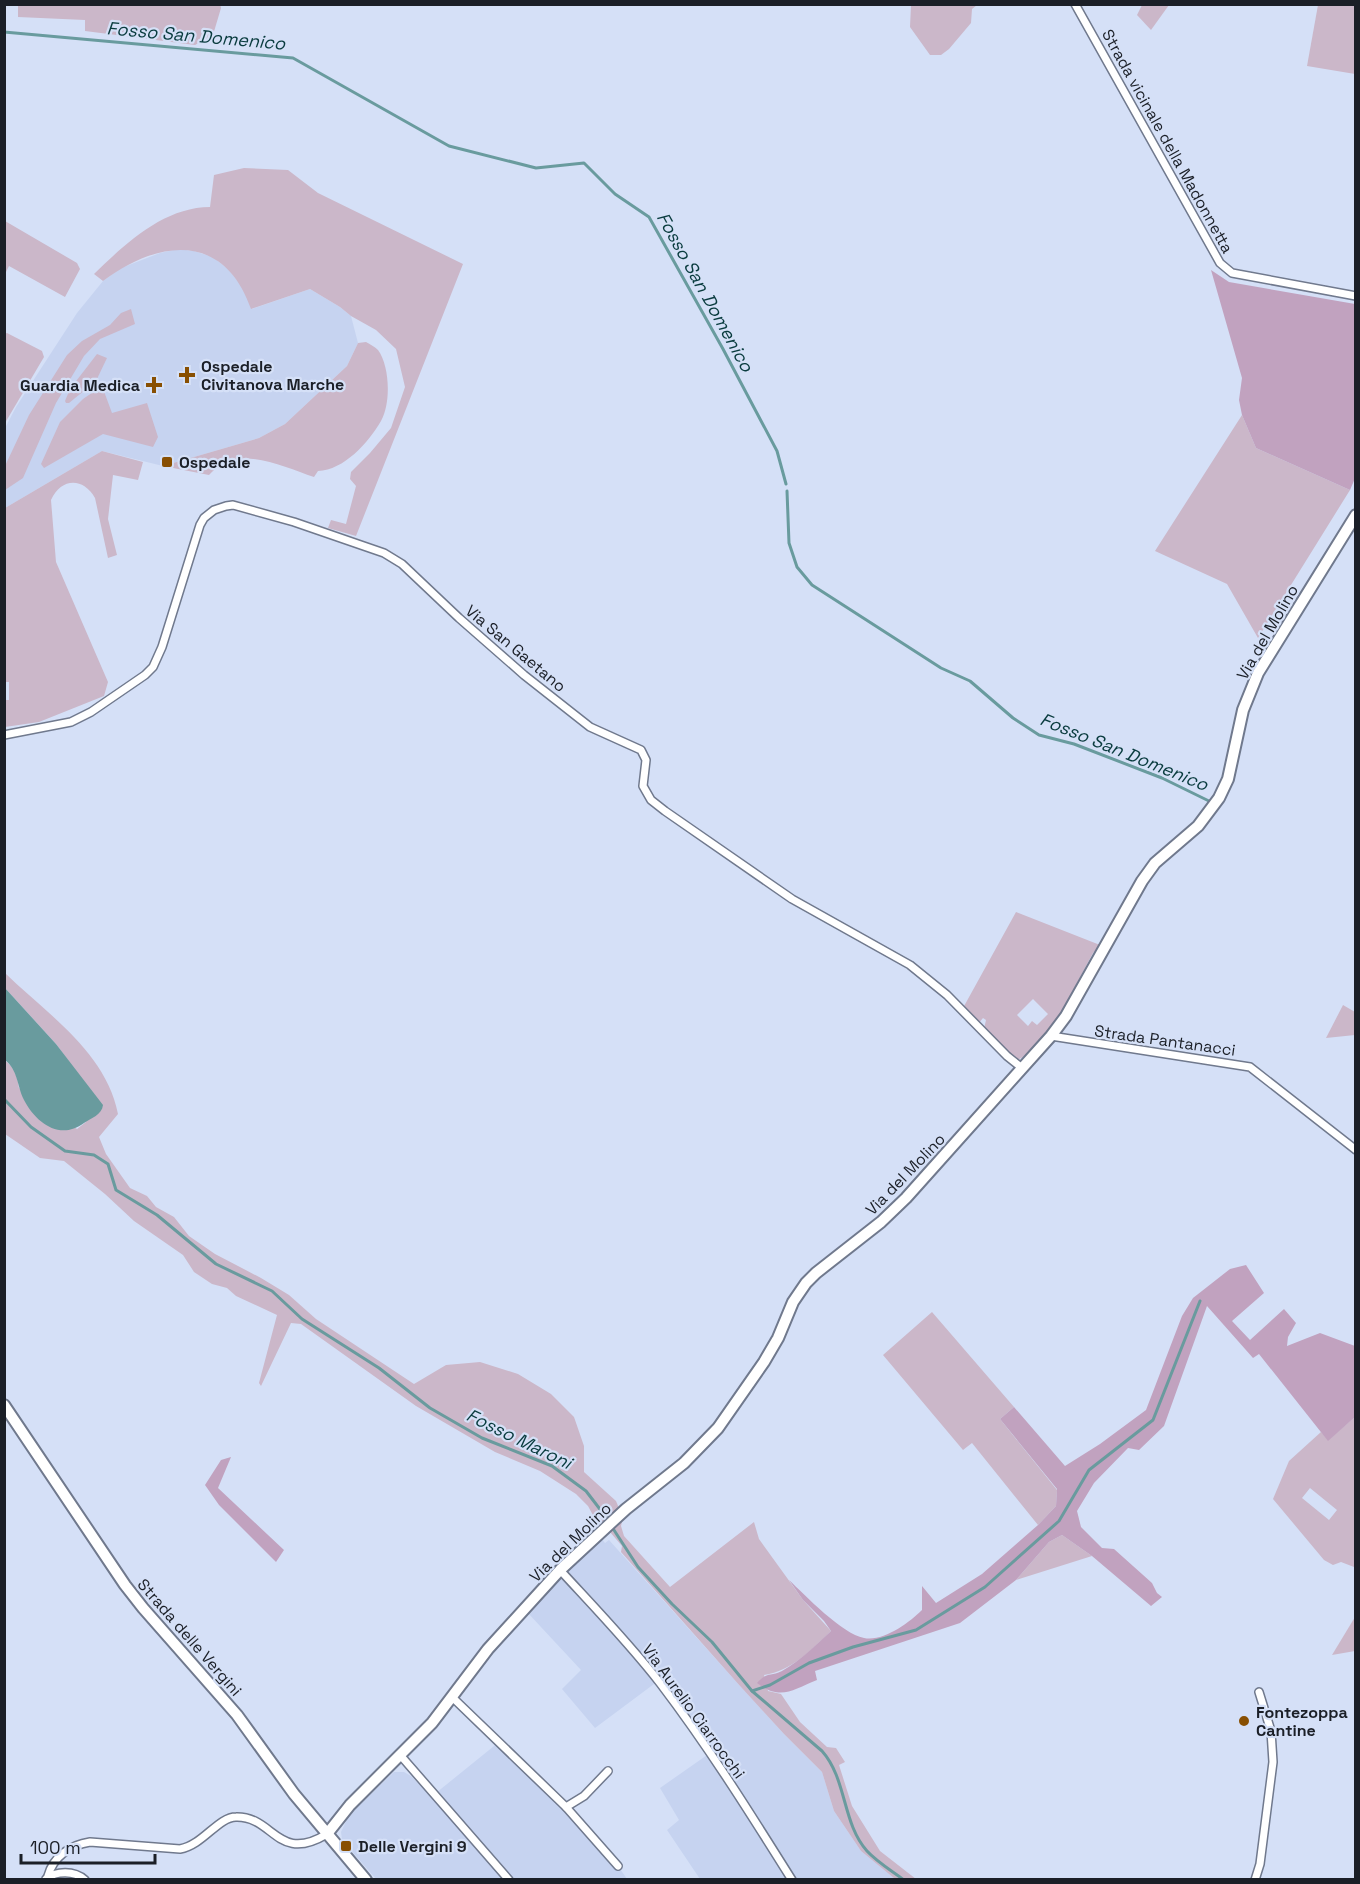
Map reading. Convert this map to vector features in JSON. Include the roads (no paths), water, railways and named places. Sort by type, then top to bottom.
[{"type":"street","name":"Strada vicinale della Madonnetta","points":[[1076,4],[1220,263],[1232,273],[1356,297]]},
{"type":"street","name":"Via San Gaetano","points":[[4,735],[70,722],[91,712],[148,672],[162,647],[200,525],[208,514],[230,505],[294,522],[384,552],[402,564],[524,675],[596,731],[628,742],[641,750],[646,760],[643,786],[646,794],[665,811],[792,899],[910,965],[935,984],[1022,1068]]},
{"type":"street","name":"Via del Molino","points":[[327,1834],[350,1805],[432,1723],[488,1649],[561,1570],[626,1509],[684,1463],[718,1428],[764,1362],[778,1338],[793,1302],[806,1283],[881,1222],[906,1198],[1051,1036],[1066,1016],[1142,881],[1155,863],[1198,826],[1219,798],[1228,779],[1243,710],[1258,673],[1355,519]]},
{"type":"street","name":"Strada Pantanacci","points":[[1051,1036],[1250,1067],[1356,1150]]},
{"type":"street","name":"Strada delle Vergini","points":[[4,1405],[125,1585],[237,1715],[327,1834],[366,1880]]},
{"type":"street","name":"Via Aurelio Ciarrocchi","points":[[561,1570],[624,1640],[671,1698],[731,1783],[792,1880]]},
{"type":"street","points":[[1255,1880],[1260,1864],[1273,1762],[1271,1731],[1259,1692]]},
{"type":"street","points":[[452,1697],[566,1807],[618,1866]]},
{"type":"street","points":[[401,1756],[509,1880]]},
{"type":"street","points":[[566,1807],[584,1796],[608,1771]]},
{"type":"street","points":[[46,1878],[59,1857],[77,1844],[90,1842],[180,1849],[197,1843],[217,1826],[234,1816],[256,1823],[287,1843],[310,1843],[327,1834]]},
{"type":"street","points":[[46,1878],[70,1873],[85,1880]]},
{"type":"waterway","name":"Fosso San Domenico","points":[[4,32],[293,58],[449,146],[536,168],[584,163],[615,194],[649,217],[777,451],[786,484]]},
{"type":"waterway","name":"Fosso San Domenico","points":[[787,491],[789,543],[797,567],[812,585],[941,668],[970,681],[1013,718],[1039,735],[1074,744],[1162,778],[1211,802]]},
{"type":"waterway","name":"Fosso Maroni","points":[[4,1099],[31,1127],[65,1151],[94,1155],[108,1164],[116,1190],[157,1215],[216,1264],[272,1291],[302,1319],[379,1368],[430,1408],[482,1438],[552,1466],[586,1491],[609,1521]]},
{"type":"waterway","points":[[752,1691],[770,1685],[809,1663],[853,1647],[916,1630],[985,1587],[1059,1521],[1089,1470],[1153,1420],[1200,1301]]},
{"type":"waterway","name":"Fosso Maroni","points":[[612,1527],[638,1567],[712,1642],[752,1691],[822,1751],[836,1774],[859,1840],[871,1855],[904,1880]]},
{"type":"place","name":"Ospedale Civitanova Marche","points":[[187,375]]},
{"type":"place","name":"Guardia Medica","points":[[154,385]]},
{"type":"place","name":"Ospedale","points":[[167,462]]},
{"type":"place","name":"Fontezoppa Cantine","points":[[1244,1721]]},
{"type":"place","name":"Delle Vergini 9","points":[[346,1846]]}]
